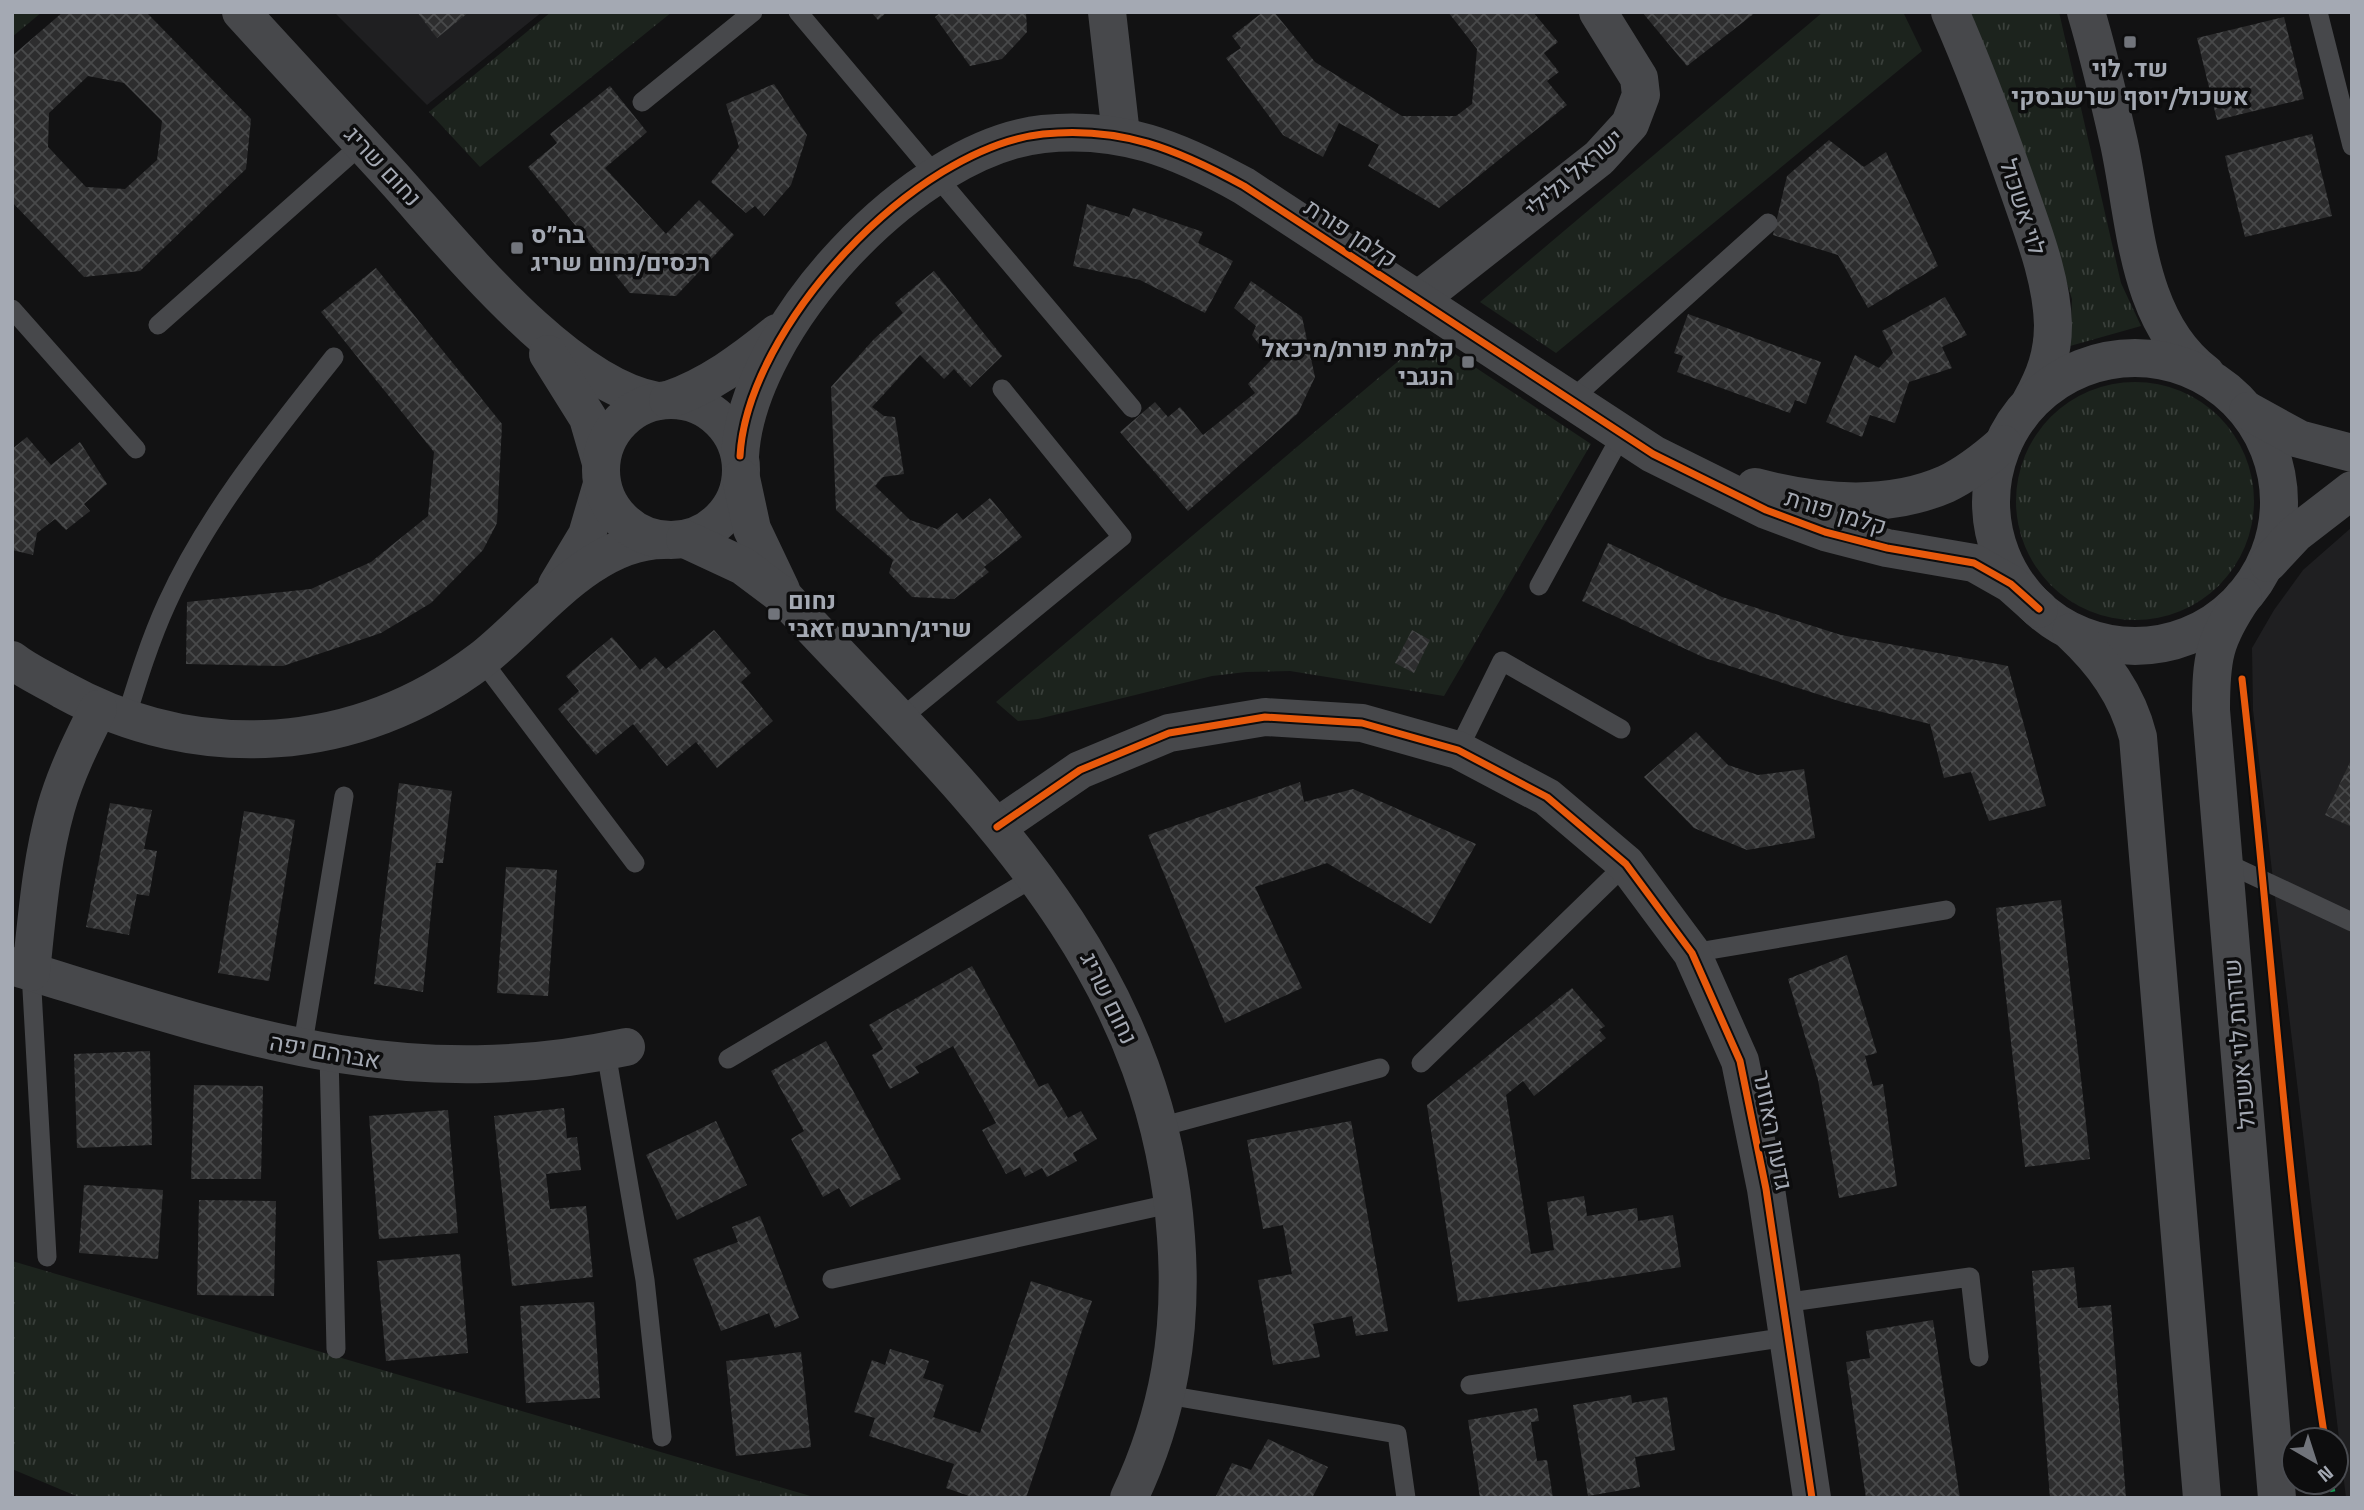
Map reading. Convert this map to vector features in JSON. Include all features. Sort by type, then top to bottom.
[{"type":"street","name":"נחום שריג","points":[[241,12],[526,320],[595,377],[623,392],[662,400]]},
{"type":"street","points":[[1107,12],[1121,135]]},
{"type":"street","name":"ישראל גלילי","points":[[1418,300],[1599,158],[1630,124],[1641,96],[1639,78],[1598,12]]},
{"type":"street","name":"לוי אשכול","points":[[1950,12],[2004,150],[2046,276],[2053,320],[2050,354],[2045,376],[2028,406]]},
{"type":"street","points":[[2086,12],[2119,144],[2141,263],[2150,293],[2178,345],[2197,367],[2248,410],[2299,439],[2352,453]]},
{"type":"street","name":"קלמן פורת","points":[[741,467],[743,425],[752,396],[769,361],[796,315],[869,228],[908,194],[937,175],[994,146],[1041,134],[1088,132],[1121,135],[1190,156],[1244,186],[1638,444],[1766,510],[1825,532],[1887,548],[1974,563],[2011,584],[2054,620]]},
{"type":"street","name":"קלמן פורת","points":[[662,400],[687,394],[731,368],[796,315]]},
{"type":"street","name":"נחום שריג","points":[[526,320],[580,404],[594,434],[602,474]]},
{"type":"street","points":[[2202,1498],[2138,737],[2130,710],[2118,685],[2101,663],[2054,620],[2010,573],[1994,531],[1992,487],[2003,444],[2028,406],[2064,376],[2107,360],[2150,358],[2172,362],[2213,380]]},
{"type":"street","points":[[12,660],[112,714],[177,734],[257,741],[335,731],[410,704],[481,659],[547,598],[624,549],[649,540],[675,540],[706,532],[724,517],[736,498],[741,467],[726,426],[709,411],[689,402],[662,400],[636,409],[619,424],[607,442],[587,535],[547,598]]},
{"type":"street","points":[[2248,410],[2271,450],[2279,494],[2275,538],[2250,588]]},
{"type":"street","name":"קלמן פורת","points":[[1638,444],[1723,478],[1773,491],[1837,500],[1875,501],[1911,495],[1946,484],[1978,465],[2003,444]]},
{"type":"street","name":"נחום שריג","points":[[741,467],[752,529],[783,596]]},
{"type":"street","points":[[602,474],[610,505],[624,523],[643,535],[675,540]]},
{"type":"street","points":[[2054,620],[2120,645],[2164,642],[2206,626],[2250,588],[2295,534],[2352,490]]},
{"type":"street","name":"נחום שריג","points":[[675,540],[744,566],[783,596],[997,827],[1072,926],[1102,977],[1127,1030],[1160,1128],[1174,1203],[1178,1264],[1177,1315],[1167,1395],[1151,1452],[1129,1498]]},
{"type":"street","name":"שדרות לוי אשכול","points":[[2250,588],[2220,631],[2212,670],[2211,710],[2277,1498]]},
{"type":"street","points":[[22,969],[56,808],[112,714]]},
{"type":"street","name":"גדעון האוזנר","points":[[997,827],[1080,770],[1169,733],[1265,717],[1362,723],[1458,750],[1547,797],[1626,864],[1692,953],[1740,1061],[1766,1189],[1812,1498]]},
{"type":"street","name":"אברהם יפה","points":[[22,969],[210,1028],[316,1052],[447,1066],[507,1066],[616,1050]]},
{"type":"lane","points":[[642,102],[753,12]]},
{"type":"lane","points":[[798,12],[1132,408]]},
{"type":"lane","points":[[2318,12],[2352,146]]},
{"type":"lane","points":[[158,325],[362,144]]},
{"type":"lane","points":[[1571,400],[1768,223]]},
{"type":"lane","points":[[12,309],[136,449]]},
{"type":"lane","points":[[112,714],[201,540],[256,458],[334,357]]},
{"type":"lane","points":[[899,720],[1122,537],[1002,390]]},
{"type":"lane","points":[[1539,586],[1638,444]]},
{"type":"lane","points":[[481,659],[635,863]]},
{"type":"lane","points":[[1458,750],[1502,661],[1620,729]]},
{"type":"lane","points":[[336,1349],[316,1052],[344,796]]},
{"type":"lane","points":[[2224,862],[2352,922]]},
{"type":"lane","points":[[1421,1063],[1626,864]]},
{"type":"lane","points":[[728,1059],[1036,876]]},
{"type":"lane","points":[[1692,953],[1946,910]]},
{"type":"lane","points":[[22,969],[47,1256]]},
{"type":"lane","points":[[616,1050],[662,1437]]},
{"type":"lane","points":[[1160,1128],[1380,1068]]},
{"type":"lane","points":[[832,1279],[1174,1203]]},
{"type":"lane","points":[[1470,1385],[1785,1320],[1969,1277],[1979,1357]]},
{"type":"lane","points":[[1167,1395],[1397,1434],[1406,1498]]},
{"type":"shaded area","points":[[334,12],[542,12],[427,105]]},
{"type":"shaded area","points":[[2352,527],[2352,1498],[2346,1496],[2350,1496],[2350,1426],[2338,1426],[2253,710],[2252,648],[2274,610],[2303,570]]},
{"type":"green space","points":[[12,12],[42,12],[12,37]]},
{"type":"green space","points":[[551,12],[672,12],[480,167],[429,112]]},
{"type":"green space","points":[[1823,12],[1903,12],[1922,51],[1556,353],[1480,302]]},
{"type":"green space","points":[[1970,12],[2059,12],[2121,283],[2141,326],[2070,346],[2072,299],[2044,213]]},
{"type":"green space","points":[[1428,336],[1591,444],[1444,696],[1290,671],[1212,676],[1038,719],[1018,721],[996,702]]},
{"type":"green space","points":[[2135,382],[2180,391],[2201,402],[2219,417],[2234,435],[2245,456],[2254,501],[2245,546],[2234,567],[2219,585],[2201,600],[2180,611],[2135,620],[2090,611],[2069,600],[2051,585],[2036,567],[2025,546],[2016,501],[2025,456],[2036,435],[2051,417],[2069,402],[2090,391]]},
{"type":"green space","points":[[12,1261],[817,1498],[81,1498],[12,1469]]},
{"type":"building","points":[[63,12],[146,12],[251,119],[246,169],[140,271],[84,277],[12,202],[12,56]],"holes":[[[88,76],[124,83],[162,121],[157,160],[125,189],[86,187],[48,147],[49,113]]]},
{"type":"building","points":[[417,12],[469,12],[437,38]]},
{"type":"building","points":[[871,12],[887,12],[878,20]]},
{"type":"building","points":[[941,12],[1026,12],[1027,32],[1002,59],[970,66],[935,17]]},
{"type":"building","points":[[1263,12],[1274,12],[1315,62],[1402,116],[1456,116],[1472,104],[1477,49],[1448,12],[1533,12],[1558,42],[1544,53],[1559,72],[1547,81],[1567,105],[1439,208],[1368,166],[1379,145],[1339,123],[1323,157],[1283,135],[1226,58],[1241,48],[1232,36]]},
{"type":"building","points":[[1642,12],[1756,12],[1687,66]]},
{"type":"building","points":[[2284,17],[2304,99],[2217,120],[2197,38]]},
{"type":"building","points":[[774,84],[807,135],[791,185],[764,216],[755,206],[746,213],[711,182],[739,147],[726,104]]},
{"type":"building","points":[[610,86],[647,132],[605,168],[666,234],[699,200],[734,235],[676,296],[630,293],[528,167],[557,143],[550,134]]},
{"type":"building","points":[[2312,134],[2332,216],[2245,237],[2225,156]]},
{"type":"building","points":[[1829,140],[1864,167],[1886,152],[1938,266],[1868,308],[1838,255],[1773,235],[1787,176]]},
{"type":"building","points":[[1087,204],[1129,217],[1133,208],[1203,232],[1198,243],[1233,261],[1205,313],[1140,280],[1073,266]]},
{"type":"building","points":[[376,268],[502,424],[497,523],[483,550],[431,603],[381,633],[283,666],[186,664],[187,602],[311,589],[371,562],[428,516],[434,452],[321,312]]},
{"type":"building","points":[[934,271],[1002,356],[970,387],[954,369],[944,379],[920,355],[872,407],[884,416],[895,417],[904,474],[883,477],[875,486],[910,520],[937,529],[957,513],[963,520],[990,498],[1022,537],[984,567],[989,572],[954,599],[912,597],[889,573],[893,560],[836,510],[831,387],[874,339],[903,313],[895,303]]},
{"type":"building","points":[[1251,281],[1302,317],[1315,377],[1298,413],[1188,511],[1120,432],[1155,402],[1168,417],[1180,407],[1203,435],[1255,393],[1248,384],[1271,360],[1252,335],[1256,326],[1234,308]]},
{"type":"building","points":[[1945,297],[1967,335],[1942,347],[1952,368],[1909,382],[1895,423],[1870,415],[1862,437],[1826,422],[1855,355],[1879,368],[1893,353],[1882,331]]},
{"type":"building","points":[[1688,314],[1821,362],[1806,404],[1795,400],[1790,413],[1677,372],[1683,356],[1674,353]]},
{"type":"building","points":[[27,437],[51,465],[80,442],[107,484],[84,504],[90,511],[66,530],[55,519],[37,533],[33,555],[12,550],[12,449]]},
{"type":"building","points":[[1608,543],[1722,597],[1841,635],[2008,666],[2046,806],[1989,821],[1971,772],[1944,778],[1930,724],[1842,702],[1705,658],[1582,601]]},
{"type":"building","points":[[714,630],[751,673],[741,682],[773,721],[717,768],[696,742],[667,766],[633,724],[596,755],[558,709],[579,691],[566,676],[612,637],[640,670],[655,657],[666,669]]},
{"type":"building","points":[[1412,630],[1430,640],[1414,673],[1395,663]]},
{"type":"building","points":[[1696,732],[1728,765],[1758,775],[1804,769],[1815,838],[1747,850],[1694,828],[1644,777]]},
{"type":"building","points":[[2352,758],[2352,827],[2325,815]]},
{"type":"building","points":[[1300,782],[1304,802],[1353,789],[1476,844],[1431,924],[1327,863],[1255,887],[1302,988],[1225,1023],[1148,835]]},
{"type":"building","points":[[399,783],[452,791],[443,863],[436,863],[423,992],[374,984]]},
{"type":"building","points":[[110,803],[152,810],[144,849],[157,851],[149,896],[137,894],[129,935],[86,927]]},
{"type":"building","points":[[244,811],[295,820],[269,981],[218,973]]},
{"type":"building","points":[[506,867],[557,870],[548,996],[497,993]]},
{"type":"building","points":[[2061,900],[2090,1159],[2025,1167],[1996,908]]},
{"type":"building","points":[[1847,955],[1877,1053],[1865,1056],[1873,1086],[1883,1084],[1897,1186],[1839,1198],[1818,1080],[1788,979]]},
{"type":"building","points":[[972,966],[1039,1087],[1048,1083],[1068,1118],[1081,1111],[1097,1139],[1073,1153],[1077,1161],[1047,1177],[1042,1168],[1025,1177],[1020,1167],[1006,1174],[982,1130],[996,1123],[953,1046],[915,1067],[919,1073],[890,1089],[872,1055],[883,1049],[869,1025]]},
{"type":"building","points":[[1572,988],[1605,1026],[1599,1030],[1606,1038],[1534,1096],[1523,1081],[1506,1095],[1531,1254],[1554,1250],[1547,1202],[1584,1196],[1587,1216],[1637,1208],[1638,1221],[1673,1215],[1681,1267],[1458,1302],[1427,1105]]},
{"type":"building","points":[[826,1041],[901,1179],[850,1207],[839,1188],[823,1197],[791,1139],[804,1131],[771,1071]]},
{"type":"building","points":[[150,1051],[152,1145],[77,1148],[74,1054]]},
{"type":"building","points":[[194,1085],[263,1086],[261,1179],[191,1179]]},
{"type":"building","points":[[564,1108],[567,1138],[577,1137],[581,1170],[546,1174],[550,1209],[586,1206],[593,1277],[512,1286],[494,1116]]},
{"type":"building","points":[[448,1110],[458,1233],[379,1239],[369,1116]]},
{"type":"building","points":[[716,1121],[747,1185],[677,1220],[646,1155]]},
{"type":"building","points":[[1351,1121],[1388,1331],[1356,1336],[1352,1316],[1313,1324],[1320,1357],[1273,1365],[1258,1280],[1292,1274],[1283,1225],[1263,1229],[1247,1140]]},
{"type":"building","points":[[84,1185],[163,1190],[158,1259],[79,1253]]},
{"type":"building","points":[[199,1200],[276,1201],[274,1296],[197,1295]]},
{"type":"building","points":[[760,1216],[799,1318],[775,1328],[769,1313],[721,1331],[693,1259],[738,1242],[732,1227]]},
{"type":"building","points":[[460,1254],[468,1353],[386,1361],[377,1261]]},
{"type":"building","points":[[2074,1267],[2078,1308],[2111,1305],[2126,1498],[2050,1498],[2032,1271]]},
{"type":"building","points":[[1031,1281],[1092,1301],[1026,1498],[975,1498],[946,1488],[954,1464],[869,1436],[875,1418],[854,1412],[872,1360],[885,1365],[890,1349],[929,1361],[923,1378],[944,1385],[933,1417],[980,1433]]},
{"type":"building","points":[[594,1302],[600,1398],[526,1403],[520,1306]]},
{"type":"building","points":[[1933,1320],[1960,1498],[1866,1498],[1846,1362],[1870,1358],[1866,1331]]},
{"type":"building","points":[[801,1352],[811,1447],[736,1456],[726,1361]]},
{"type":"building","points":[[1631,1395],[1632,1403],[1667,1397],[1675,1450],[1635,1457],[1640,1487],[1588,1496],[1573,1405]]},
{"type":"building","points":[[1537,1408],[1539,1421],[1531,1422],[1537,1461],[1547,1460],[1553,1498],[1480,1498],[1468,1420]]},
{"type":"building","points":[[1268,1439],[1328,1467],[1312,1498],[1215,1498],[1232,1463],[1251,1470]]},
{"type":"cycle path","points":[[740,456],[750,406],[772,353],[805,301],[846,252],[892,208],[942,172],[993,147],[1043,134],[1098,134],[1123,137],[1172,151],[1244,186],[1653,454],[1766,510],[1825,532],[1887,548],[1974,563],[2011,584],[2039,609]]},
{"type":"cycle path","points":[[2242,679],[2289,1155],[2323,1426]]},
{"type":"cycle path","points":[[997,827],[1080,770],[1169,733],[1265,717],[1362,723],[1458,750],[1547,797],[1626,864],[1692,953],[1740,1061],[1766,1189],[1812,1498]]},
{"type":"place","name":"שד. לוי אשכול/יוסף שרשבסקי","points":[[2130,42]]},
{"type":"place","name":"בה״ס רכסים/נחום שריג","points":[[517,248]]},
{"type":"place","name":"קלמת פורת/מיכאל הנגבי","points":[[1468,362]]},
{"type":"place","name":"נחום שריג/רחבעם זאבי","points":[[774,614]]}]
